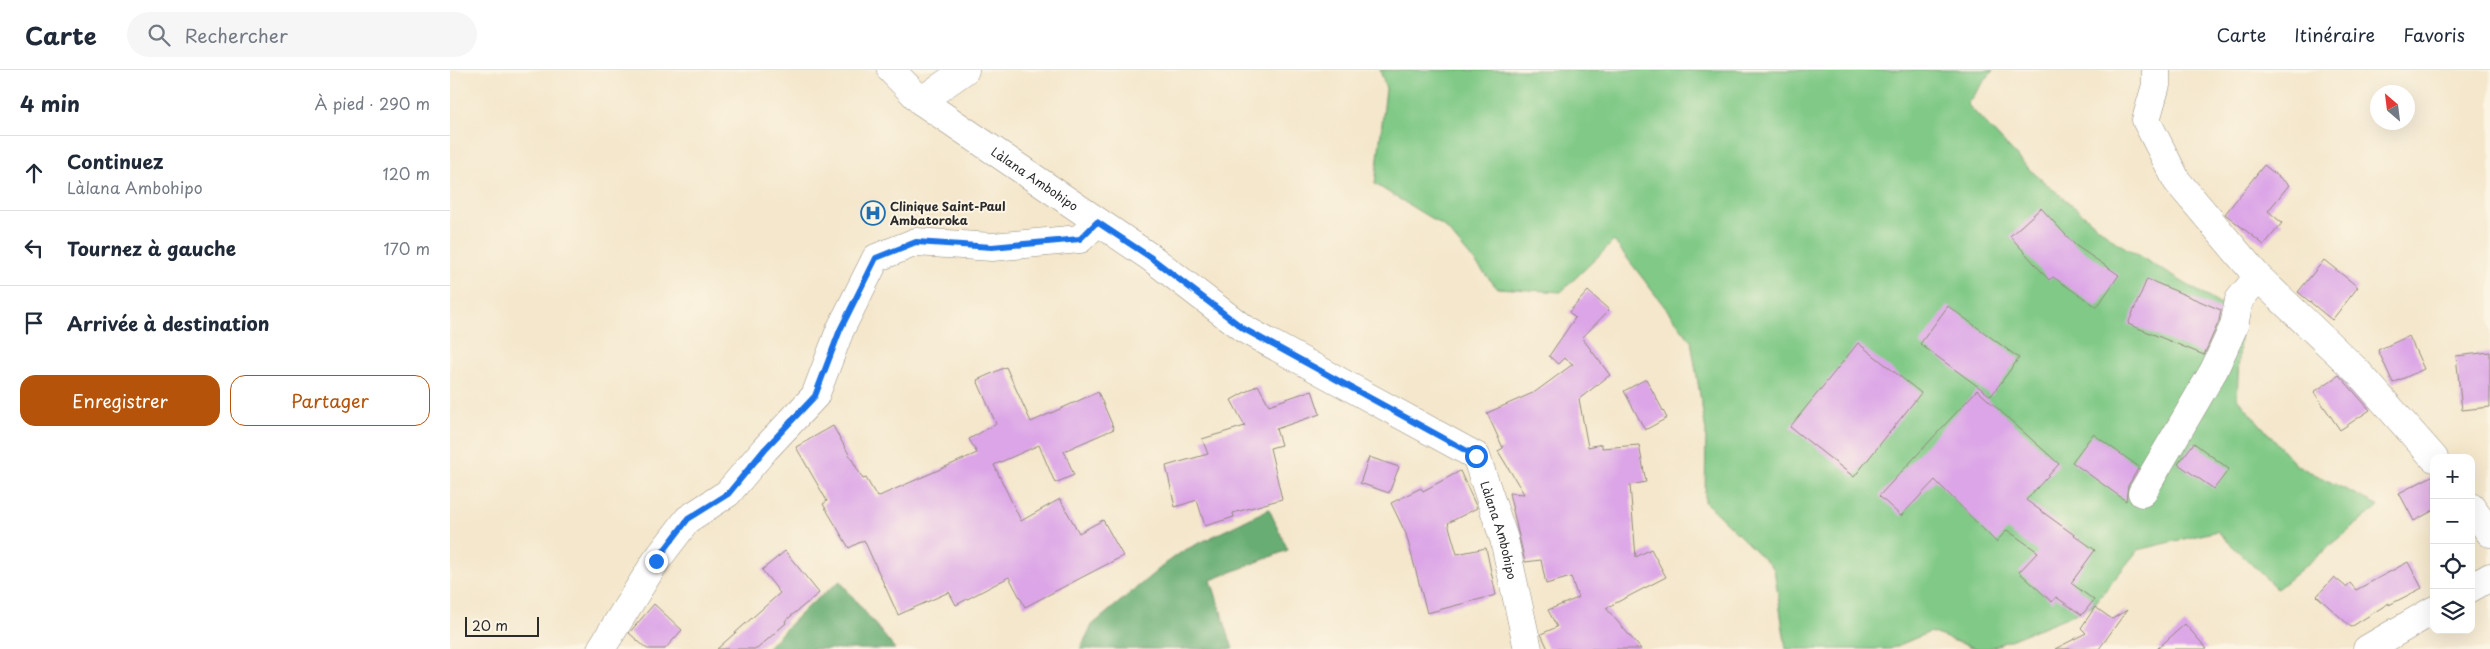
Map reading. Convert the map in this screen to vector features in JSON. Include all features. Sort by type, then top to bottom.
[{"type":"street","name":"Làlana Ambohipo","points":[[891,70],[921,101],[1150,257],[1244,329],[1476,456],[1504,540],[1528,649]]},
{"type":"street","points":[[921,101],[965,70]]},
{"type":"street","points":[[2162,75],[2146,120],[2177,181],[2258,277],[2358,372],[2430,454]]},
{"type":"street","points":[[601,649],[656,561],[688,519],[728,494],[765,449],[815,396],[840,330],[876,258],[916,242],[992,247],[1080,239],[1097,222]]},
{"type":"street","points":[[2142,493],[2214,370],[2234,326],[2239,300],[2258,277]]},
{"type":"street","points":[[2475,512],[2490,533]]},
{"type":"street","points":[[2475,586],[2490,577]]},
{"type":"street","points":[[2367,649],[2430,612]]},
{"type":"green space","points":[[1380,70],[1993,70],[1967,104],[2030,170],[2116,242],[2241,317],[2237,398],[2296,465],[2379,506],[2277,589],[2217,531],[2138,550],[2092,607],[1988,649],[1977,649],[1930,632],[1890,649],[1786,649],[1774,569],[1705,502],[1706,431],[1691,341],[1614,241],[1561,292],[1497,288],[1445,227],[1375,184],[1386,89]]},
{"type":"green space","points":[[1269,509],[1288,550],[1211,580],[1233,649],[1080,649],[1092,625],[1165,564],[1183,551]]},
{"type":"green space","points":[[840,581],[895,649],[766,649],[806,608]]},
{"type":"building","points":[[2264,165],[2289,185],[2268,211],[2282,223],[2264,245],[2225,214]]},
{"type":"building","points":[[2041,208],[2075,245],[2119,275],[2097,307],[2053,277],[2049,280],[2010,236]]},
{"type":"building","points":[[2324,260],[2358,287],[2332,320],[2298,292]]},
{"type":"building","points":[[2147,279],[2221,310],[2219,321],[2204,355],[2128,324]]},
{"type":"building","points":[[1588,291],[1609,310],[1582,338],[1610,375],[1579,399],[1588,447],[1602,444],[1602,448],[1639,445],[1646,482],[1630,485],[1636,557],[1651,549],[1666,577],[1606,608],[1641,649],[1548,649],[1541,634],[1557,627],[1548,610],[1578,598],[1571,577],[1546,584],[1541,560],[1525,562],[1509,493],[1524,494],[1498,451],[1503,448],[1487,413],[1535,392],[1573,364],[1564,358],[1558,364],[1549,356],[1575,318],[1569,312]]},
{"type":"building","points":[[1948,306],[2019,358],[1991,396],[1920,344]]},
{"type":"building","points":[[2409,336],[2424,369],[2393,383],[2378,350]]},
{"type":"building","points":[[1858,343],[1921,393],[1854,477],[1790,427]]},
{"type":"building","points":[[2490,352],[2490,407],[2462,410],[2456,356]]},
{"type":"building","points":[[1006,367],[1031,422],[1098,392],[1114,429],[1064,451],[1074,475],[1055,483],[1039,445],[994,465],[1021,521],[1060,499],[1079,533],[1103,520],[1123,556],[1025,607],[1009,577],[956,605],[949,592],[898,615],[864,540],[849,548],[823,504],[827,501],[796,447],[833,426],[863,479],[866,478],[877,497],[977,453],[969,439],[996,424],[977,380]]},
{"type":"building","points":[[2339,375],[2370,410],[2340,430],[2314,392]]},
{"type":"building","points":[[1646,379],[1667,418],[1645,430],[1624,391]]},
{"type":"building","points":[[1258,385],[1269,405],[1312,390],[1320,414],[1276,429],[1281,445],[1270,448],[1282,499],[1233,513],[1234,517],[1205,526],[1197,500],[1175,507],[1166,466],[1208,454],[1202,439],[1245,426],[1231,400]]},
{"type":"building","points":[[1977,390],[2059,464],[2026,500],[2095,550],[2071,583],[2094,600],[2082,615],[2056,597],[2052,602],[2019,572],[2038,552],[2007,530],[1996,542],[1935,480],[1901,516],[1879,496]]},
{"type":"building","points":[[2093,434],[2139,467],[2128,486],[2126,501],[2072,462]]},
{"type":"building","points":[[2194,443],[2229,469],[2214,489],[2178,464]]},
{"type":"building","points":[[1369,457],[1399,467],[1389,493],[1360,483]]},
{"type":"building","points":[[1460,471],[1477,508],[1448,523],[1457,554],[1486,548],[1496,595],[1427,613],[1406,534],[1391,503],[1421,488],[1423,491]]},
{"type":"building","points":[[2430,477],[2430,512],[2414,521],[2399,493]]},
{"type":"building","points":[[785,551],[819,593],[785,621],[786,623],[757,649],[717,649],[780,593],[762,570]]},
{"type":"building","points":[[2408,562],[2422,588],[2389,605],[2389,603],[2351,627],[2317,596],[2334,577],[2346,587],[2350,583],[2356,590]]},
{"type":"building","points":[[654,604],[682,630],[665,649],[647,649],[629,633]]},
{"type":"building","points":[[2095,607],[2112,619],[2127,610],[2099,649],[2055,649],[2086,633],[2081,628]]},
{"type":"building","points":[[2185,624],[2207,649],[2157,649]]},
{"type":"place","name":"Clinique Saint-Paul Ambatoroka","points":[[873,213]]},
{"type":"route","points":[[656,561],[688,519],[728,494],[765,449],[815,396],[840,330],[876,258],[916,242],[992,247],[1080,239],[1097,222],[1150,257],[1244,329],[1476,456]]}]
